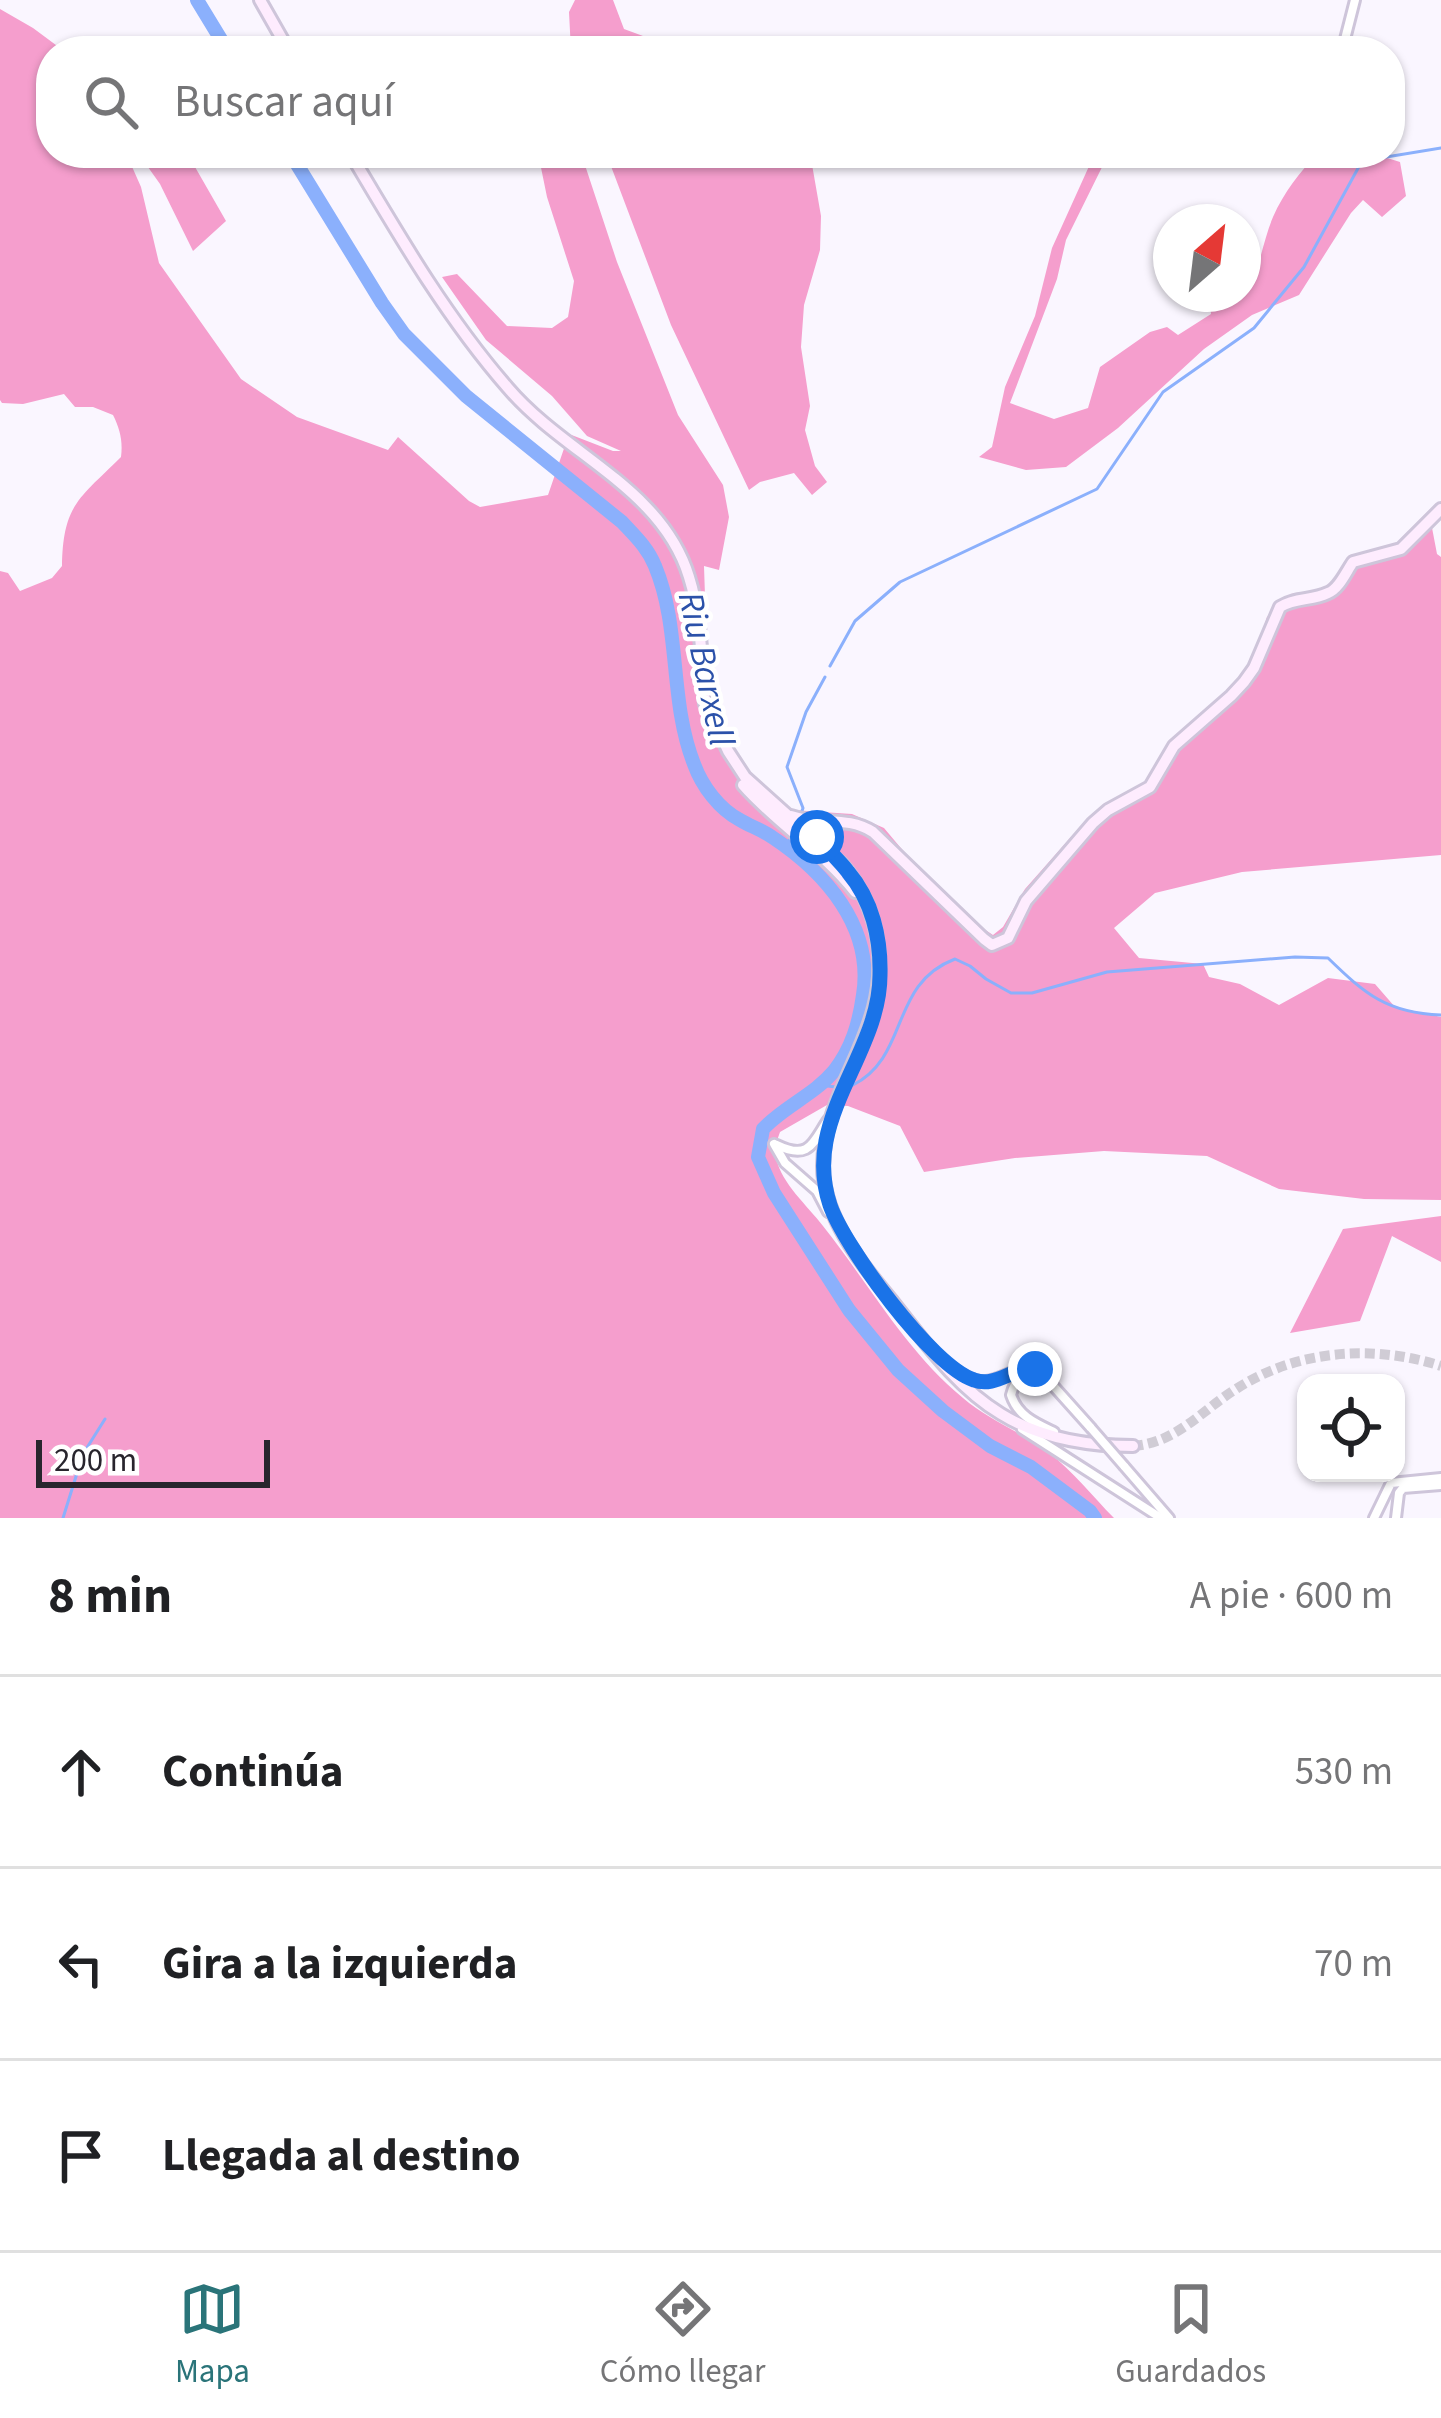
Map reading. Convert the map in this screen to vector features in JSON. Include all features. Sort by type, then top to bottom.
[{"type":"main road","points":[[257,0],[280,36]]},
{"type":"main road","points":[[359,168],[418,264],[502,382],[542,423],[640,500],[669,533],[684,560],[695,599],[706,702],[736,766],[832,865],[873,920]]},
{"type":"main road","points":[[832,865],[811,841],[817,831],[836,821],[861,824],[984,939],[998,944],[1012,932],[1026,901],[1093,823],[1150,788],[1174,746],[1244,682],[1280,607],[1329,593],[1353,562],[1401,549],[1441,509]]},
{"type":"main road","points":[[781,817],[817,831],[826,849],[852,875],[871,908],[880,955],[879,992],[824,1151],[827,1197],[837,1223],[862,1262],[959,1382],[1001,1414],[1070,1440],[1133,1446]]},
{"type":"street","points":[[1346,36],[1355,0]]},
{"type":"street","points":[[785,1163],[795,1151],[813,1145],[834,1114]]},
{"type":"street","points":[[795,1151],[774,1144],[785,1163],[817,1191],[837,1223]]},
{"type":"street","points":[[924,1341],[957,1372],[973,1380],[992,1381],[1023,1368],[1044,1373],[1165,1518]]},
{"type":"street","points":[[1056,1388],[1028,1375],[1015,1384],[1011,1396],[1026,1418],[1070,1440]]},
{"type":"street","points":[[1001,1414],[1165,1518]]},
{"type":"street","points":[[1374,1518],[1394,1481],[1441,1482]]},
{"type":"street","points":[[1396,1518],[1403,1488],[1441,1482]]},
{"type":"shaded area","points":[[575,0],[613,0],[624,29],[643,36],[570,36],[569,12]]},
{"type":"shaded area","points":[[0,9],[44,36],[36,36],[36,168],[133,168],[159,263],[241,379],[297,417],[388,450],[398,437],[480,507],[548,495],[569,434],[621,451],[587,436],[552,396],[486,340],[442,277],[457,274],[507,326],[552,328],[568,317],[574,281],[541,168],[586,168],[617,262],[678,415],[723,485],[729,517],[719,570],[704,566],[706,626],[718,726],[738,765],[770,798],[792,810],[852,814],[884,828],[926,878],[993,935],[1003,927],[1025,889],[1072,836],[1116,799],[1137,791],[1168,746],[1234,684],[1253,661],[1267,617],[1281,603],[1291,594],[1323,589],[1366,552],[1395,546],[1429,512],[1441,557],[1441,855],[1242,872],[1155,893],[1114,928],[1139,958],[1203,964],[1209,977],[1240,984],[1279,1005],[1328,978],[1375,984],[1395,1007],[1441,1017],[1441,1200],[1364,1199],[1279,1189],[1207,1156],[1104,1151],[924,1172],[900,1126],[848,1106],[827,1105],[780,1132],[776,1158],[789,1185],[923,1359],[973,1406],[1058,1460],[1114,1518],[0,1518],[0,571],[8,573],[20,591],[52,578],[62,566],[70,515],[121,457],[122,446],[113,415],[93,407],[75,407],[64,394],[23,404],[0,400]]},
{"type":"shaded area","points":[[149,168],[196,168],[226,221],[193,251]]},
{"type":"shaded area","points":[[612,168],[813,168],[821,216],[820,250],[804,305],[801,347],[810,406],[805,430],[815,466],[827,482],[812,495],[794,473],[749,490],[671,325]]},
{"type":"shaded area","points":[[1088,168],[1102,168],[1066,240],[1057,279],[1010,403],[1054,419],[1088,408],[1100,367],[1150,332],[1167,327],[1178,335],[1211,312],[1259,312],[1204,349],[1118,428],[1066,467],[1026,470],[979,457],[992,447],[1005,387],[1035,316],[1052,248]]},
{"type":"shaded area","points":[[1306,168],[1401,168],[1406,196],[1382,217],[1363,200],[1299,295],[1261,311],[1261,254],[1277,208],[1293,183]]},
{"type":"shaded area","points":[[1441,1216],[1441,1262],[1392,1236],[1360,1321],[1290,1333],[1343,1229]]},
{"type":"waterway","name":"Riu Barxell","points":[[197,0],[219,36]]},
{"type":"waterway","points":[[1405,154],[1441,148]]},
{"type":"waterway","name":"Riu Barxell","points":[[299,168],[404,334],[466,396],[622,522],[645,548],[669,614],[681,715],[702,780],[725,810],[772,837],[810,867],[853,924],[864,970],[857,1025],[834,1071],[763,1129],[758,1157],[774,1193],[849,1310],[898,1370],[943,1411],[990,1446],[1031,1467],[1095,1518]]},
{"type":"waterway","points":[[830,666],[855,621],[900,582],[1097,489],[1163,392],[1254,328],[1304,267],[1358,168]]},
{"type":"waterway","points":[[801,814],[803,808],[787,767],[806,712],[825,677]]},
{"type":"waterway","points":[[786,848],[792,834]]},
{"type":"waterway","points":[[853,1085],[884,1057],[919,985],[955,959],[1011,993],[1032,993],[1107,972],[1328,958],[1391,1006],[1441,1015]]},
{"type":"waterway","points":[[819,1085],[836,1087]]},
{"type":"waterway","points":[[63,1518],[83,1454],[105,1419]]},
{"type":"tunnel","points":[[1133,1446],[1175,1432],[1259,1376],[1309,1359],[1362,1353],[1441,1366]]},
{"type":"route","points":[[817,837],[823,835],[826,849],[852,875],[871,908],[880,970],[876,1006],[824,1151],[825,1186],[837,1223],[924,1341],[957,1372],[983,1382],[1023,1368],[1035,1369]]}]
